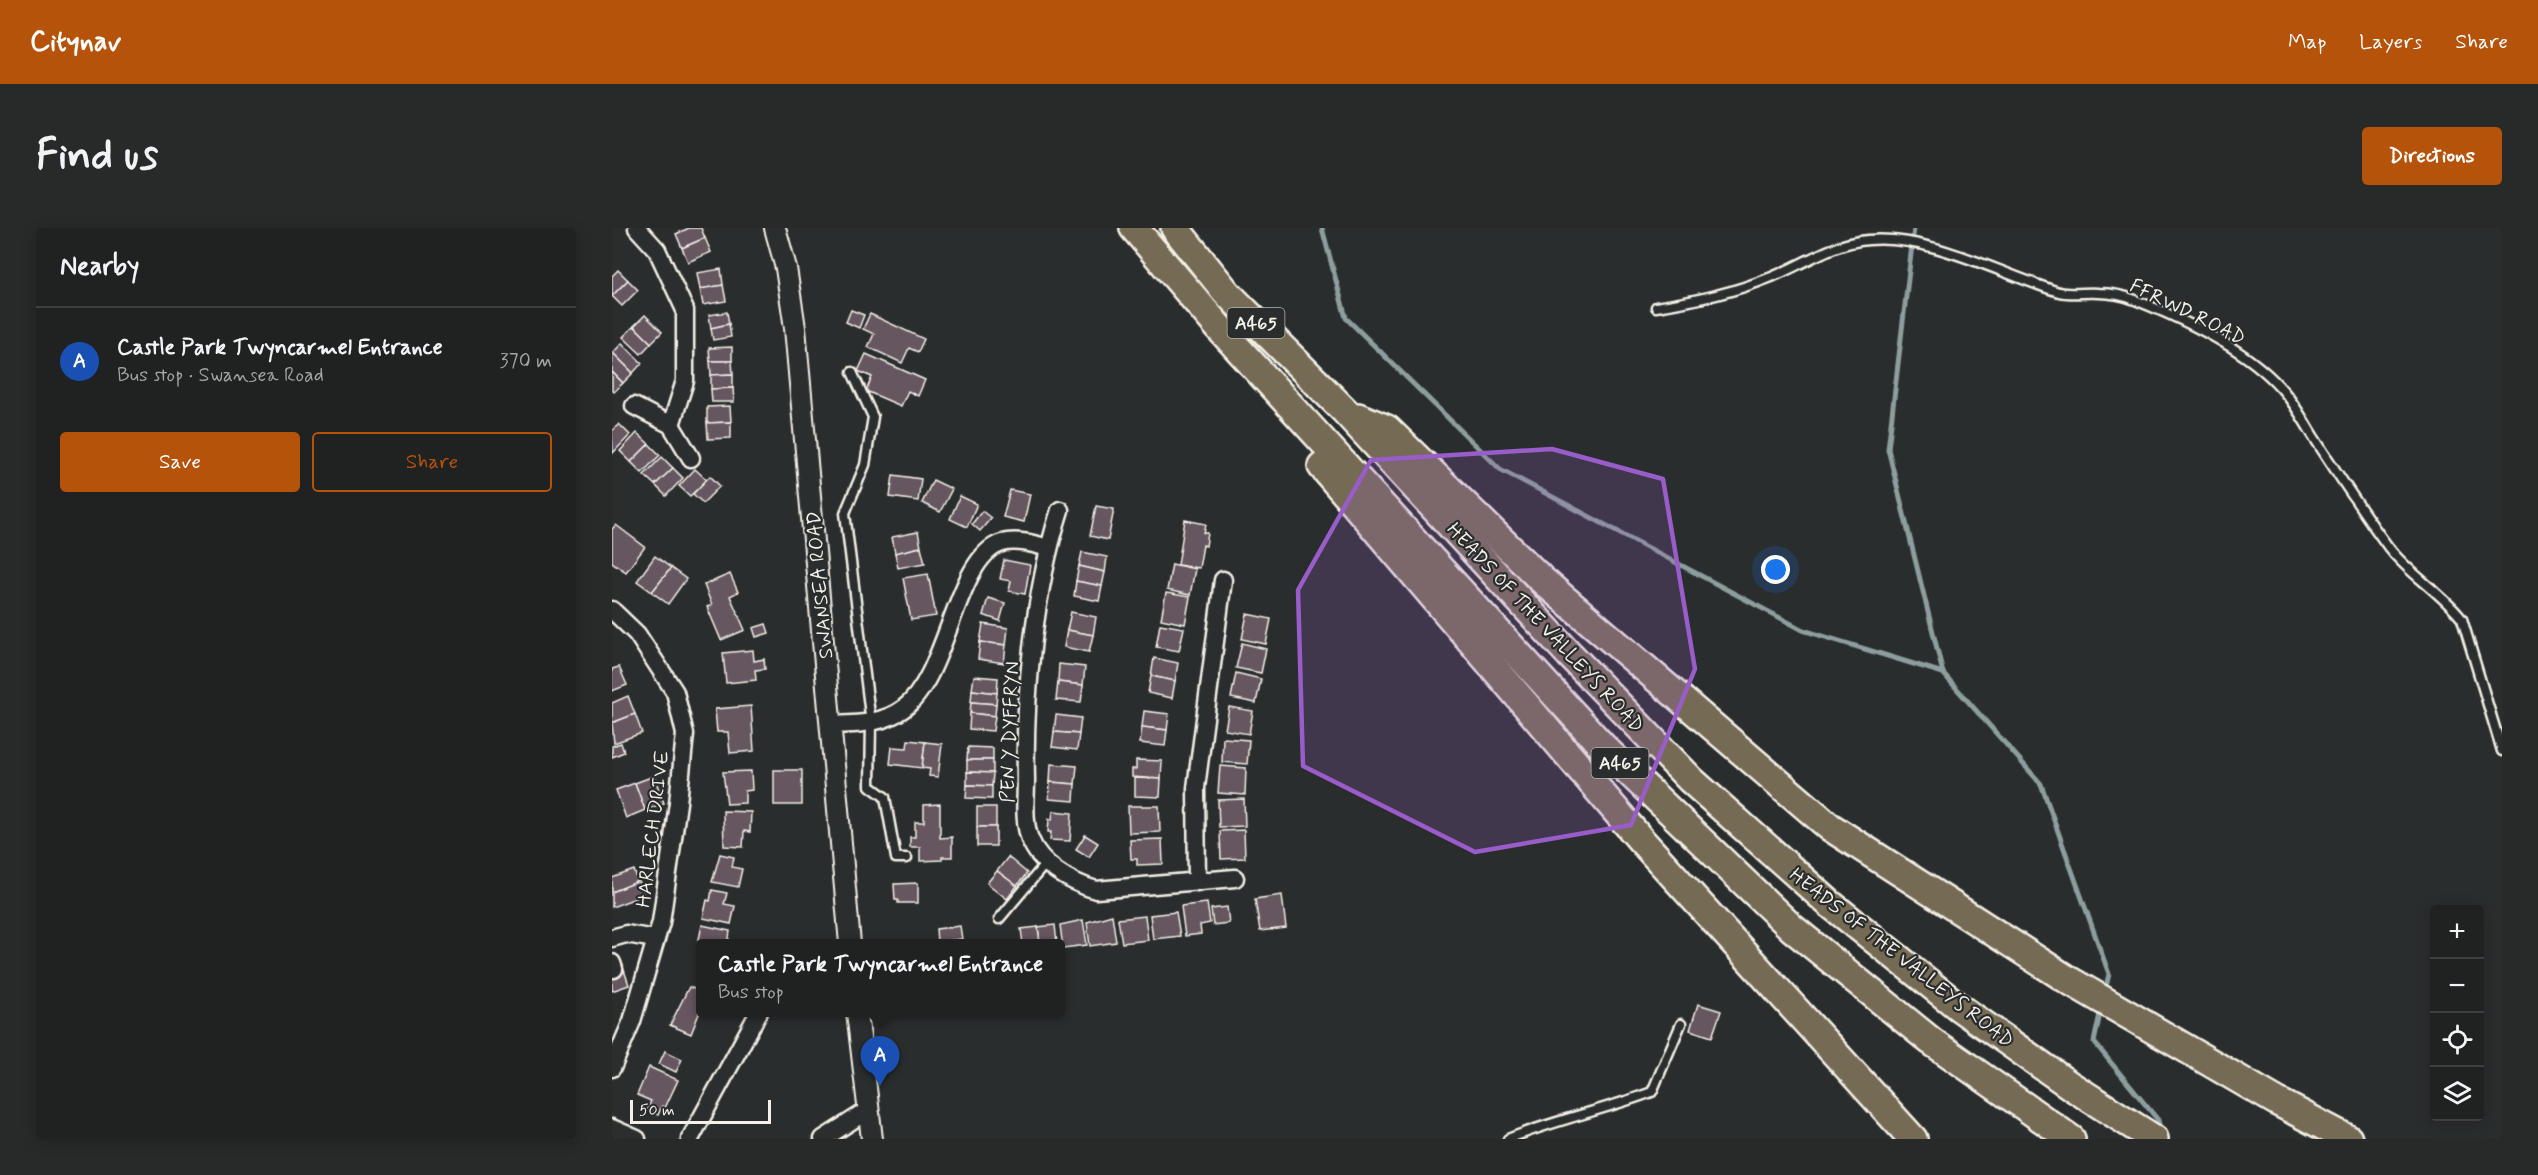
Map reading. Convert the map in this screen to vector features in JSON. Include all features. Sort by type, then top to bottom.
[{"type":"highway","name":"HEADS OF THE VALLEYS ROAD","points":[[1134,228],[1221,330],[1604,748],[1792,928],[1931,1041],[2071,1139]]},
{"type":"highway","name":"HEADS OF THE VALLEYS ROAD","points":[[1175,228],[1227,293],[1345,411],[1570,655],[1691,780],[1829,903],[1959,1008],[2071,1086],[2154,1139]]},
{"type":"highway","points":[[1221,330],[1233,365],[1347,493],[1641,840],[1913,1139]]},
{"type":"highway","points":[[1345,411],[1387,429],[1542,580],[1830,827],[2065,978],[2348,1139]]},
{"type":"street","points":[[638,228],[657,250],[686,310],[685,381],[671,425]]},
{"type":"street","name":"SWANSEA ROAD","points":[[776,228],[786,268],[795,328],[832,725],[846,939]]},
{"type":"street","points":[[634,406],[671,425],[691,458]]},
{"type":"street","name":"PEN Y DYFFRYN","points":[[1060,510],[1048,548],[1036,616],[1025,757],[1029,838],[1039,856],[1076,884],[1096,891],[1235,878]]},
{"type":"street","points":[[832,725],[871,723],[902,710],[923,689],[972,570],[985,554],[1002,543],[1025,542],[1048,548]]},
{"type":"street","points":[[1197,882],[1197,788],[1223,580]]},
{"type":"street","name":"HARLECH DRIVE","points":[[612,610],[637,634],[675,692],[685,734],[661,922],[632,1021],[612,1068]]},
{"type":"street","points":[[612,938],[626,934],[655,939]]},
{"type":"street","points":[[690,1139],[756,1017]]},
{"type":"street","points":[[858,1017],[872,1139]]},
{"type":"street","points":[[823,1139],[867,1111]]},
{"type":"street","points":[[612,1128],[637,1139]]},
{"type":"lane","name":"FFRWD ROAD","points":[[1656,307],[1699,301],[1771,278],[1845,243],[1892,239],[1918,244],[2061,292],[2097,292],[2133,299],[2237,350],[2279,386],[2294,404],[2324,453],[2390,549],[2411,572],[2450,604],[2462,619],[2502,751]]},
{"type":"lane","points":[[852,372],[873,417],[866,465],[845,513],[871,723],[870,786],[885,797],[896,858],[907,858]]},
{"type":"lane","points":[[999,919],[1047,862]]},
{"type":"lane","points":[[1508,1139],[1549,1122],[1605,1110],[1652,1092],[1681,1024]]},
{"type":"highlighted area","points":[[1552,449],[1663,479],[1695,669],[1631,825],[1475,852],[1303,766],[1298,590],[1371,460]]},
{"type":"building","points":[[689,228],[701,228],[705,238],[682,248],[676,234]]},
{"type":"building","points":[[705,238],[711,252],[688,262],[682,248]]},
{"type":"building","points":[[721,269],[723,285],[700,289],[697,273]]},
{"type":"building","points":[[618,270],[628,280],[612,296],[612,276]]},
{"type":"building","points":[[628,280],[638,290],[622,306],[612,296]]},
{"type":"building","points":[[723,285],[726,301],[703,305],[700,289]]},
{"type":"building","points":[[851,310],[864,315],[859,328],[846,322]]},
{"type":"building","points":[[727,312],[729,324],[711,328],[709,315]]},
{"type":"building","points":[[870,314],[924,339],[918,352],[909,348],[902,363],[868,347],[874,334],[863,329]]},
{"type":"building","points":[[645,315],[662,332],[651,343],[634,326]]},
{"type":"building","points":[[729,324],[731,337],[713,340],[711,328]]},
{"type":"building","points":[[634,326],[651,343],[641,354],[623,337]]},
{"type":"building","points":[[622,343],[642,363],[633,373],[613,353]]},
{"type":"building","points":[[732,347],[732,361],[710,361],[709,348]]},
{"type":"building","points":[[613,353],[633,373],[623,383],[612,372]]},
{"type":"building","points":[[866,354],[925,380],[918,396],[908,391],[901,406],[866,391],[872,377],[858,371]]},
{"type":"building","points":[[710,361],[732,361],[733,374],[711,375]]},
{"type":"building","points":[[612,372],[623,383],[614,392],[612,391]]},
{"type":"building","points":[[733,374],[733,388],[711,389],[711,375]]},
{"type":"building","points":[[733,388],[734,402],[712,402],[711,389]]},
{"type":"building","points":[[730,406],[731,422],[707,423],[707,407]]},
{"type":"building","points":[[731,422],[731,438],[708,439],[707,423]]},
{"type":"building","points":[[619,424],[630,435],[613,453],[612,431]]},
{"type":"building","points":[[637,433],[649,444],[631,462],[620,451]]},
{"type":"building","points":[[649,444],[660,455],[642,473],[631,462]]},
{"type":"building","points":[[662,457],[673,468],[655,485],[644,475]]},
{"type":"building","points":[[673,468],[683,478],[666,496],[655,485]]},
{"type":"building","points":[[695,469],[707,480],[690,496],[679,486]]},
{"type":"building","points":[[893,475],[921,479],[918,501],[890,497]]},
{"type":"building","points":[[710,476],[720,486],[703,503],[693,494]]},
{"type":"building","points":[[933,480],[952,489],[940,512],[922,503]]},
{"type":"building","points":[[1010,490],[1030,494],[1024,522],[1003,517]]},
{"type":"building","points":[[960,496],[977,504],[967,527],[950,519]]},
{"type":"building","points":[[1096,506],[1114,509],[1108,540],[1090,536]]},
{"type":"building","points":[[982,511],[991,518],[980,531],[972,524]]},
{"type":"building","points":[[1185,520],[1206,524],[1204,533],[1208,533],[1206,546],[1203,545],[1199,568],[1178,565]]},
{"type":"building","points":[[616,525],[645,547],[626,572],[612,562],[612,529]]},
{"type":"building","points":[[918,532],[921,547],[895,553],[892,537]]},
{"type":"building","points":[[921,547],[925,563],[898,568],[895,553]]},
{"type":"building","points":[[1082,552],[1107,557],[1105,572],[1079,566]]},
{"type":"building","points":[[655,556],[671,568],[652,592],[637,581]]},
{"type":"building","points":[[1004,560],[1030,565],[1025,594],[1009,591],[1011,581],[1000,579]]},
{"type":"building","points":[[1172,564],[1195,569],[1190,595],[1167,590]]},
{"type":"building","points":[[1079,566],[1105,572],[1102,586],[1076,581]]},
{"type":"building","points":[[671,568],[686,579],[668,604],[652,592]]},
{"type":"building","points":[[730,574],[738,592],[730,596],[745,630],[721,640],[707,607],[712,605],[704,585]]},
{"type":"building","points":[[928,574],[936,616],[911,620],[903,578]]},
{"type":"building","points":[[1076,581],[1102,586],[1099,601],[1074,596]]},
{"type":"building","points":[[1166,593],[1190,597],[1185,624],[1161,619]]},
{"type":"building","points":[[988,598],[1005,603],[1000,621],[983,615]]},
{"type":"building","points":[[1071,612],[1096,617],[1093,635],[1067,630]]},
{"type":"building","points":[[1247,614],[1271,619],[1266,644],[1242,639]]},
{"type":"building","points":[[766,624],[769,633],[756,637],[753,628]]},
{"type":"building","points":[[983,624],[1008,628],[1006,645],[980,642]]},
{"type":"building","points":[[1160,624],[1184,628],[1179,651],[1156,647]]},
{"type":"building","points":[[1067,630],[1093,635],[1089,652],[1064,647]]},
{"type":"building","points":[[980,642],[1006,645],[1004,663],[978,659]]},
{"type":"building","points":[[1242,643],[1266,649],[1261,673],[1236,668]]},
{"type":"building","points":[[753,650],[754,661],[764,659],[765,669],[755,670],[756,680],[726,683],[723,653]]},
{"type":"building","points":[[1154,658],[1178,663],[1175,681],[1151,676]]},
{"type":"building","points":[[1059,664],[1085,667],[1083,685],[1058,682]]},
{"type":"building","points":[[619,667],[627,685],[612,691],[612,669]]},
{"type":"building","points":[[1236,673],[1261,679],[1256,703],[1231,698]]},
{"type":"building","points":[[974,676],[998,678],[997,693],[972,690]]},
{"type":"building","points":[[1151,676],[1175,681],[1172,698],[1148,693]]},
{"type":"building","points":[[1058,682],[1083,685],[1081,702],[1056,700]]},
{"type":"building","points":[[972,690],[997,693],[996,704],[971,702]]},
{"type":"building","points":[[628,696],[635,714],[612,723],[612,703]]},
{"type":"building","points":[[971,702],[996,704],[995,716],[970,713]]},
{"type":"building","points":[[751,706],[754,751],[730,753],[728,732],[717,732],[715,709]]},
{"type":"building","points":[[1229,707],[1253,711],[1249,734],[1225,730]]},
{"type":"building","points":[[1144,711],[1169,714],[1167,730],[1142,727]]},
{"type":"building","points":[[970,713],[995,716],[993,731],[969,729]]},
{"type":"building","points":[[635,714],[642,733],[614,743],[612,723]]},
{"type":"building","points":[[1056,715],[1081,718],[1079,734],[1054,732]]},
{"type":"building","points":[[1142,727],[1167,730],[1165,746],[1140,743]]},
{"type":"building","points":[[1054,732],[1079,734],[1077,750],[1052,747]]},
{"type":"building","points":[[1223,738],[1249,740],[1247,764],[1222,762]]},
{"type":"building","points":[[908,740],[925,742],[922,768],[890,764],[892,747],[907,748]]},
{"type":"building","points":[[925,742],[942,744],[938,777],[929,776],[930,769],[922,768]]},
{"type":"building","points":[[621,743],[624,752],[612,757],[612,746]]},
{"type":"building","points":[[968,747],[993,748],[993,760],[967,760]]},
{"type":"building","points":[[967,760],[993,760],[993,773],[967,772]]},
{"type":"building","points":[[1136,760],[1162,761],[1161,779],[1132,777],[1132,769],[1136,769]]},
{"type":"building","points":[[1051,764],[1077,766],[1075,784],[1050,782]]},
{"type":"building","points":[[1220,766],[1246,768],[1245,795],[1218,793]]},
{"type":"building","points":[[774,770],[802,770],[802,805],[774,805]]},
{"type":"building","points":[[751,771],[752,790],[745,791],[745,803],[727,804],[723,772]]},
{"type":"building","points":[[967,772],[993,773],[992,786],[967,785]]},
{"type":"building","points":[[654,776],[664,803],[645,810],[635,783]]},
{"type":"building","points":[[1135,778],[1161,779],[1160,797],[1135,796]]},
{"type":"building","points":[[1050,782],[1075,784],[1074,801],[1049,799]]},
{"type":"building","points":[[635,783],[645,810],[626,818],[616,790]]},
{"type":"building","points":[[967,785],[992,786],[992,799],[966,798]]},
{"type":"building","points":[[1244,799],[1245,826],[1219,827],[1218,800]]},
{"type":"building","points":[[940,804],[940,838],[952,837],[952,857],[920,861],[920,847],[910,847],[910,837],[915,837],[915,822],[924,822],[924,805]]},
{"type":"building","points":[[1128,806],[1159,806],[1160,832],[1129,833]]},
{"type":"building","points":[[977,807],[996,807],[996,827],[977,827]]},
{"type":"building","points":[[723,811],[751,812],[750,832],[744,831],[743,847],[724,846]]},
{"type":"building","points":[[1053,811],[1072,813],[1070,841],[1050,840],[1049,819],[1052,820]]},
{"type":"building","points":[[977,827],[996,827],[996,846],[977,846]]},
{"type":"building","points":[[1244,830],[1245,858],[1221,859],[1220,831]]},
{"type":"building","points":[[1085,835],[1098,843],[1089,857],[1076,849]]},
{"type":"building","points":[[1162,839],[1163,864],[1137,865],[1137,859],[1131,859],[1130,840]]},
{"type":"building","points":[[720,854],[734,857],[732,867],[742,869],[738,887],[712,882]]},
{"type":"building","points":[[1008,857],[1027,873],[1017,886],[997,871]]},
{"type":"building","points":[[634,870],[638,882],[612,892],[612,878]]},
{"type":"building","points":[[997,871],[1017,886],[1007,899],[987,883]]},
{"type":"building","points":[[639,881],[644,895],[612,907],[612,892]]},
{"type":"building","points":[[918,883],[918,903],[898,903],[898,900],[895,900],[894,884]]},
{"type":"building","points":[[712,890],[727,893],[724,904],[735,906],[731,924],[703,918]]},
{"type":"building","points":[[1282,895],[1286,928],[1260,931],[1255,899]]},
{"type":"building","points":[[1207,903],[1210,923],[1200,925],[1201,934],[1185,936],[1181,906]]},
{"type":"building","points":[[1227,907],[1229,923],[1213,925],[1211,909]]},
{"type":"building","points":[[1176,912],[1180,936],[1153,939],[1150,915]]},
{"type":"building","points":[[1112,915],[1116,942],[1090,946],[1087,922]]},
{"type":"building","points":[[1145,916],[1148,940],[1122,943],[1118,919]]},
{"type":"building","points":[[1083,920],[1087,945],[1065,948],[1065,939],[1062,939],[1060,925]]},
{"type":"building","points":[[702,925],[730,931],[729,939],[699,939]]},
{"type":"building","points":[[1055,925],[1056,939],[1039,939],[1038,927]]},
{"type":"building","points":[[960,926],[962,939],[937,939],[936,929]]},
{"type":"building","points":[[1038,927],[1039,939],[1022,939],[1021,929]]},
{"type":"building","points":[[624,970],[629,985],[612,991],[612,974]]},
{"type":"building","points":[[689,987],[696,990],[698,1017],[691,1034],[670,1025]]},
{"type":"building","points":[[1698,1004],[1721,1011],[1712,1037],[1690,1030]]},
{"type":"building","points":[[665,1051],[682,1059],[676,1072],[659,1064]]},
{"type":"building","points":[[649,1067],[678,1080],[665,1108],[662,1106],[658,1115],[647,1110],[651,1101],[637,1095]]},
{"type":"waterway","points":[[1322,228],[1346,318],[1500,469],[1803,630],[1943,673],[2041,784],[2109,974],[2105,991]]},
{"type":"waterway","points":[[1914,228],[1888,449],[1943,673]]},
{"type":"waterway","points":[[2101,1009],[2094,1042],[2158,1120],[2161,1134]]},
{"type":"place","name":"Castle Park Twyncarmel Entrance","points":[[880,1086]]}]
